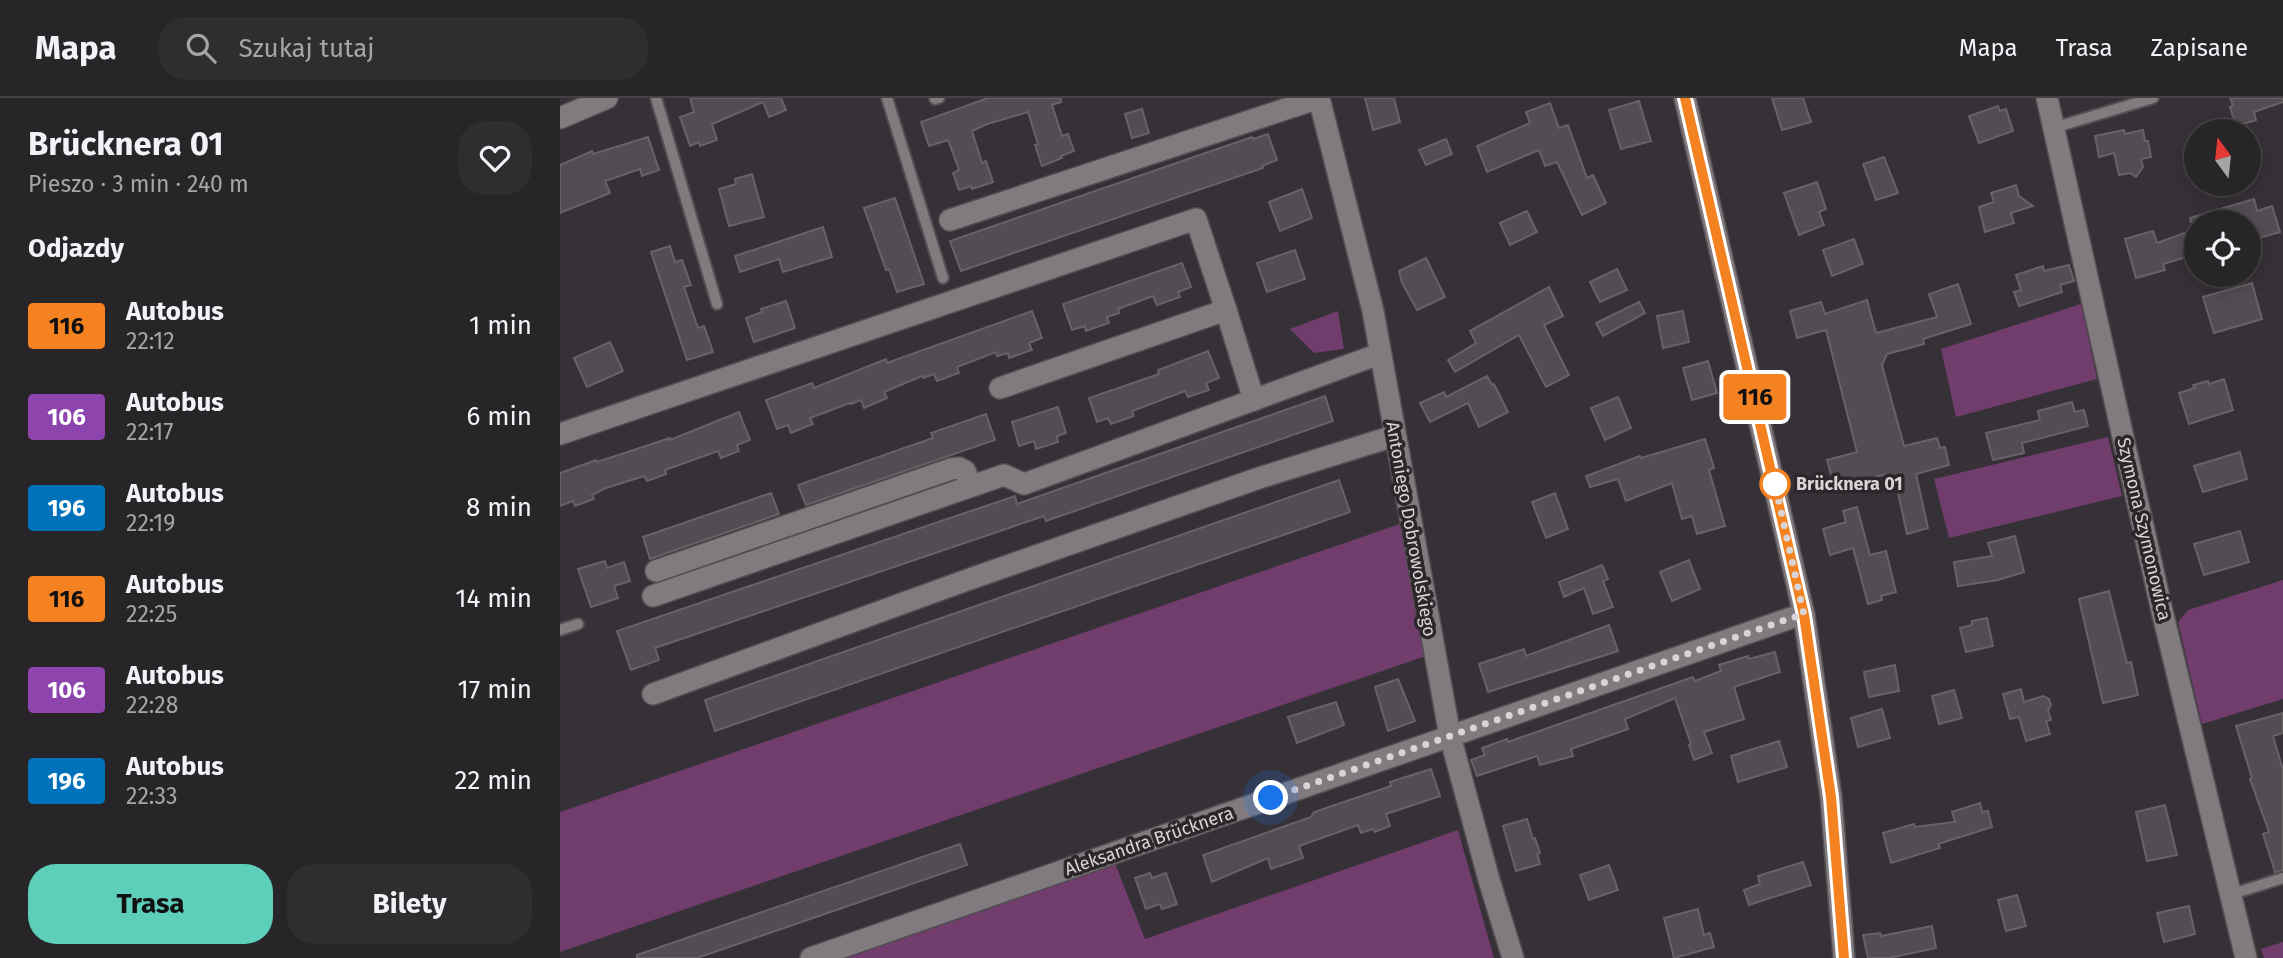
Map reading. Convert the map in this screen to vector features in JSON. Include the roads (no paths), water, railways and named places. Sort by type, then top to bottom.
[{"type":"street","points":[[560,118],[607,98]]},
{"type":"street","points":[[950,220],[1319,98]]},
{"type":"street","name":"Antoniego Dobrowolskiego","points":[[1319,98],[1364,273],[1450,736],[1513,958]]},
{"type":"street","points":[[1685,98],[1804,615],[1832,805],[1844,958]]},
{"type":"street","name":"Szymona Szymonowica","points":[[2047,98],[2162,611],[2246,958]]},
{"type":"street","points":[[560,434],[1196,219],[1254,400]]},
{"type":"street","points":[[1000,388],[1226,310]]},
{"type":"street","points":[[653,596],[1004,475],[1024,484],[1379,354]]},
{"type":"street","points":[[653,694],[1234,487],[1394,436]]},
{"type":"street","points":[[656,571],[951,469],[959,468],[965,471],[971,486]]},
{"type":"street","name":"Aleksandra Brücknera","points":[[811,958],[1804,615]]},
{"type":"lane","points":[[656,98],[717,304]]},
{"type":"lane","points":[[887,98],[943,278]]},
{"type":"lane","points":[[2053,128],[2153,98]]},
{"type":"lane","points":[[560,630],[578,624]]},
{"type":"lane","points":[[2229,895],[2283,878]]},
{"type":"place","name":"Brücknera 01","points":[[1775,484]]}]
